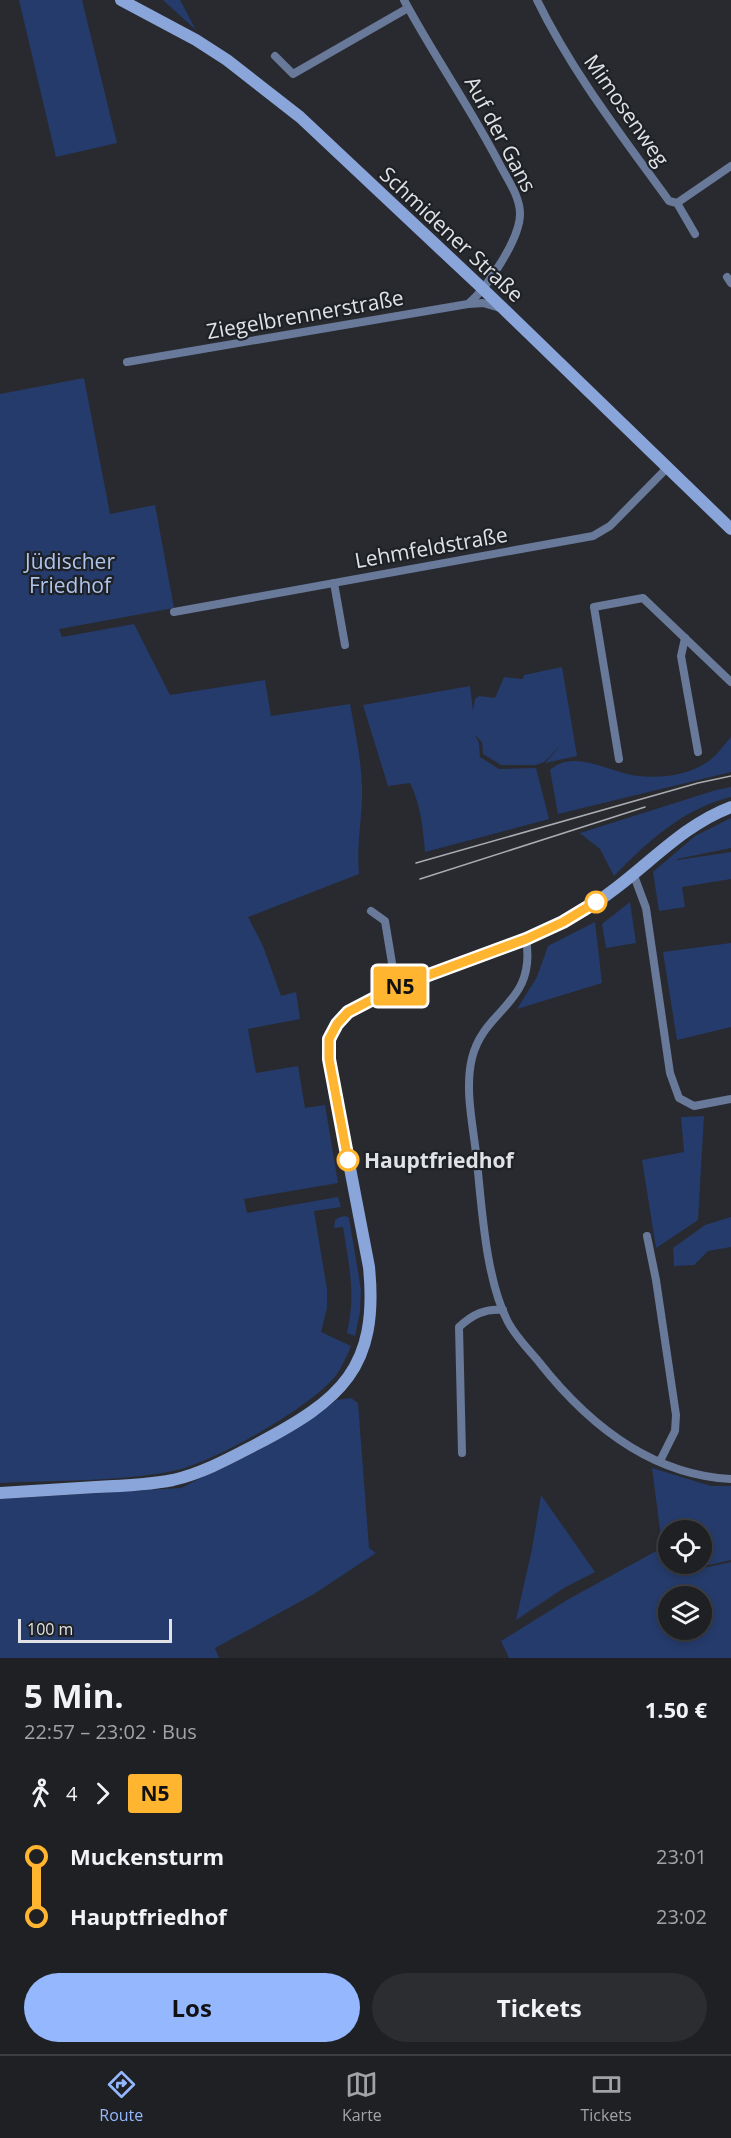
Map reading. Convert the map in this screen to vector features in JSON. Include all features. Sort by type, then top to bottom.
[{"type":"street","name":"Schmidener Straße","points":[[121,0],[196,40],[264,87],[300,117],[504,309],[731,529]]},
{"type":"street","name":"Mimosenweg","points":[[537,0],[551,30],[574,67],[669,201],[677,204],[695,234]]},
{"type":"street","name":"Auf der Gans","points":[[406,4],[477,120],[517,197],[520,212],[518,229],[511,247],[482,288]]},
{"type":"street","points":[[275,56],[292,74],[406,4]]},
{"type":"street","points":[[677,204],[731,166]]},
{"type":"street","points":[[468,304],[482,288]]},
{"type":"street","name":"Ziegelbrennerstraße","points":[[127,362],[468,304],[483,303],[504,309]]},
{"type":"street","name":"Lehmfeldstraße","points":[[174,612],[593,536],[610,526],[668,467]]},
{"type":"street","points":[[334,583],[345,645]]},
{"type":"street","points":[[619,759],[594,607],[643,598],[731,682]]},
{"type":"street","points":[[685,638],[681,656],[698,752]]},
{"type":"street","points":[[0,1493],[135,1485],[194,1474],[216,1465],[304,1418],[325,1403],[342,1386],[355,1367],[364,1347],[372,1294],[369,1267],[329,1059],[329,1039],[337,1024],[348,1012],[396,987],[526,939],[563,922],[617,887],[690,828],[731,807]]},
{"type":"street","points":[[633,873],[646,908],[670,1073],[678,1098],[694,1106],[731,1099]]},
{"type":"street","points":[[371,911],[385,921],[396,987]]},
{"type":"street","points":[[526,939],[528,960],[521,987],[480,1037],[472,1058],[469,1089],[489,1256],[494,1283],[503,1310],[509,1324],[522,1341],[569,1396],[606,1431],[627,1446],[660,1461],[686,1470],[731,1479]]},
{"type":"street","points":[[647,1236],[656,1280],[676,1416],[675,1431],[660,1461]]},
{"type":"street","points":[[462,1454],[459,1327],[471,1316],[492,1309],[503,1310]]},
{"type":"green space","points":[[19,0],[82,0],[117,143],[56,157]]},
{"type":"green space","points":[[163,0],[180,0],[196,30]]},
{"type":"green space","name":"Hauptfriedhof","points":[[84,378],[110,514],[155,505],[174,608],[59,629],[62,637],[134,624],[170,695],[265,680],[271,716],[350,704],[362,786],[359,874],[248,917],[263,946],[281,996],[296,992],[300,1019],[248,1029],[256,1073],[298,1066],[305,1108],[325,1105],[338,1183],[244,1199],[247,1213],[338,1197],[341,1207],[314,1211],[327,1289],[327,1308],[321,1332],[351,1346],[334,1377],[318,1393],[279,1421],[211,1458],[173,1471],[152,1475],[0,1483],[0,394]]},
{"type":"green space","points":[[562,667],[577,756],[545,763],[561,745],[544,762],[536,765],[501,765],[483,754],[482,742],[475,735],[479,743],[480,757],[499,769],[536,768],[549,819],[425,852],[421,817],[414,792],[410,783],[388,786],[363,705],[470,686],[473,711],[475,699],[479,696],[495,698],[504,677],[523,679],[524,675]]},
{"type":"green space","points":[[731,737],[731,772],[558,814],[550,770],[560,764],[581,761],[638,776],[675,775],[692,770],[709,761]]},
{"type":"green space","points":[[731,787],[731,797],[698,809],[667,828],[614,876],[600,849],[580,833],[716,790]]},
{"type":"green space","points":[[731,818],[731,848],[677,859],[678,862],[678,860],[731,852],[731,879],[682,887],[685,907],[659,911],[653,872],[695,836]]},
{"type":"green space","points":[[630,902],[636,943],[606,948],[602,924]]},
{"type":"green space","points":[[595,922],[602,983],[517,1009],[537,977],[548,946]]},
{"type":"green space","points":[[731,943],[731,1027],[677,1040],[663,952]]},
{"type":"green space","points":[[704,1116],[698,1220],[656,1248],[642,1160],[684,1152],[681,1117]]},
{"type":"green space","points":[[346,1216],[349,1218],[361,1290],[360,1312],[355,1336],[347,1333],[351,1293],[343,1227],[334,1228],[335,1220]]},
{"type":"green space","points":[[731,1217],[731,1247],[708,1251],[694,1265],[674,1266],[673,1248],[705,1225]]},
{"type":"green space","points":[[351,1398],[358,1403],[369,1548],[376,1553],[314,1594],[215,1648],[219,1658],[0,1658],[0,1499],[181,1488],[296,1429],[337,1400]]},
{"type":"green space","points":[[652,1468],[711,1486],[731,1486],[731,1560],[712,1564],[712,1520],[659,1520]]},
{"type":"green space","points":[[541,1495],[595,1572],[564,1588],[516,1620],[532,1549]]},
{"type":"green space","points":[[658,1550],[658,1574],[712,1574],[712,1566],[731,1562],[731,1658],[509,1658],[501,1641],[567,1600]]},
{"type":"tram line","points":[[416,863],[698,783],[731,776]]},
{"type":"tram line","points":[[420,879],[645,807]]},
{"type":"bus line","name":"N5","points":[[348,1160],[329,1059],[329,1039],[337,1024],[348,1012],[396,987],[526,939],[563,922],[596,902]]},
{"type":"place","name":"Hauptfriedhof","points":[[348,1160]]},
{"type":"park label","name":"Jüdischer Friedhof","points":[[70,573]]}]
